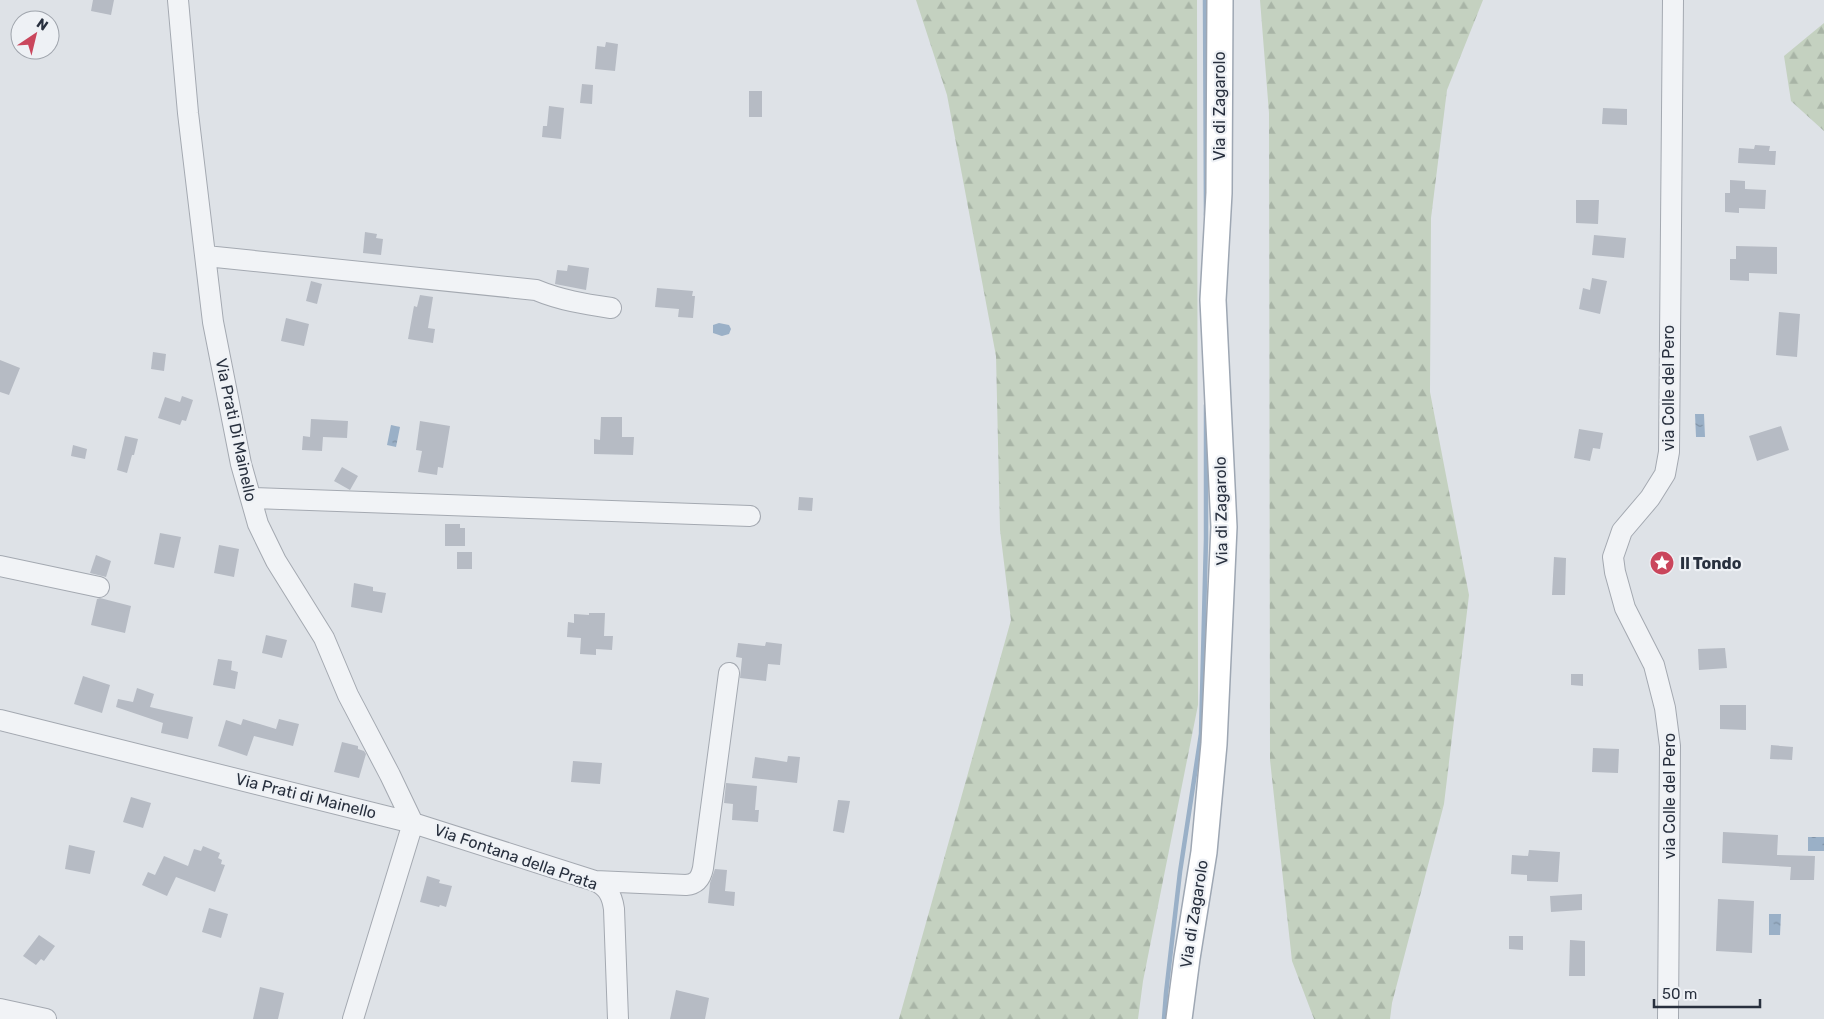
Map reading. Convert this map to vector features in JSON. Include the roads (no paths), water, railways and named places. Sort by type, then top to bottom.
[{"type":"main road","name":"Via di Zagarolo","points":[[1179,1019],[1204,852],[1214,744],[1224,527],[1213,300],[1219,193],[1220,0]]},
{"type":"street","name":"Via Prati Di Mainello","points":[[178,0],[188,113],[213,322],[241,464],[250,498],[258,524],[276,561],[324,638],[348,695],[413,823]]},
{"type":"street","name":"via Colle del Pero","points":[[1668,1019],[1669,728],[1654,665],[1625,608],[1613,557],[1622,532],[1650,498],[1664,474],[1669,452],[1673,0]]},
{"type":"street","points":[[206,256],[536,290],[573,303],[611,308]]},
{"type":"street","points":[[250,498],[750,516]]},
{"type":"street","points":[[0,566],[99,587]]},
{"type":"street","points":[[595,880],[686,885],[694,883],[700,877],[703,868],[729,673]]},
{"type":"street","name":"Via Prati di Mainello","points":[[0,720],[413,823]]},
{"type":"street","points":[[352,1019],[413,823]]},
{"type":"street","name":"Via Fontana della Prata","points":[[413,823],[595,880],[604,886],[609,892],[613,904],[618,1019]]},
{"type":"street","points":[[0,1009],[46,1019]]},
{"type":"water","points":[[719,323],[729,325],[731,329],[729,334],[722,336],[713,333],[713,325]]},
{"type":"water","points":[[1695,414],[1704,414],[1705,437],[1696,437]]},
{"type":"water","points":[[391,425],[400,427],[396,447],[387,445]]},
{"type":"water","points":[[1808,837],[1824,837],[1824,851],[1808,851]]},
{"type":"water","points":[[1769,914],[1781,914],[1780,935],[1769,935]]},
{"type":"waterway","points":[[1205,0],[1206,215]]},
{"type":"waterway","points":[[1164,1019],[1180,872],[1201,734],[1206,539],[1206,405]]},
{"type":"place","name":"Il Tondo","points":[[1662,563]]}]
